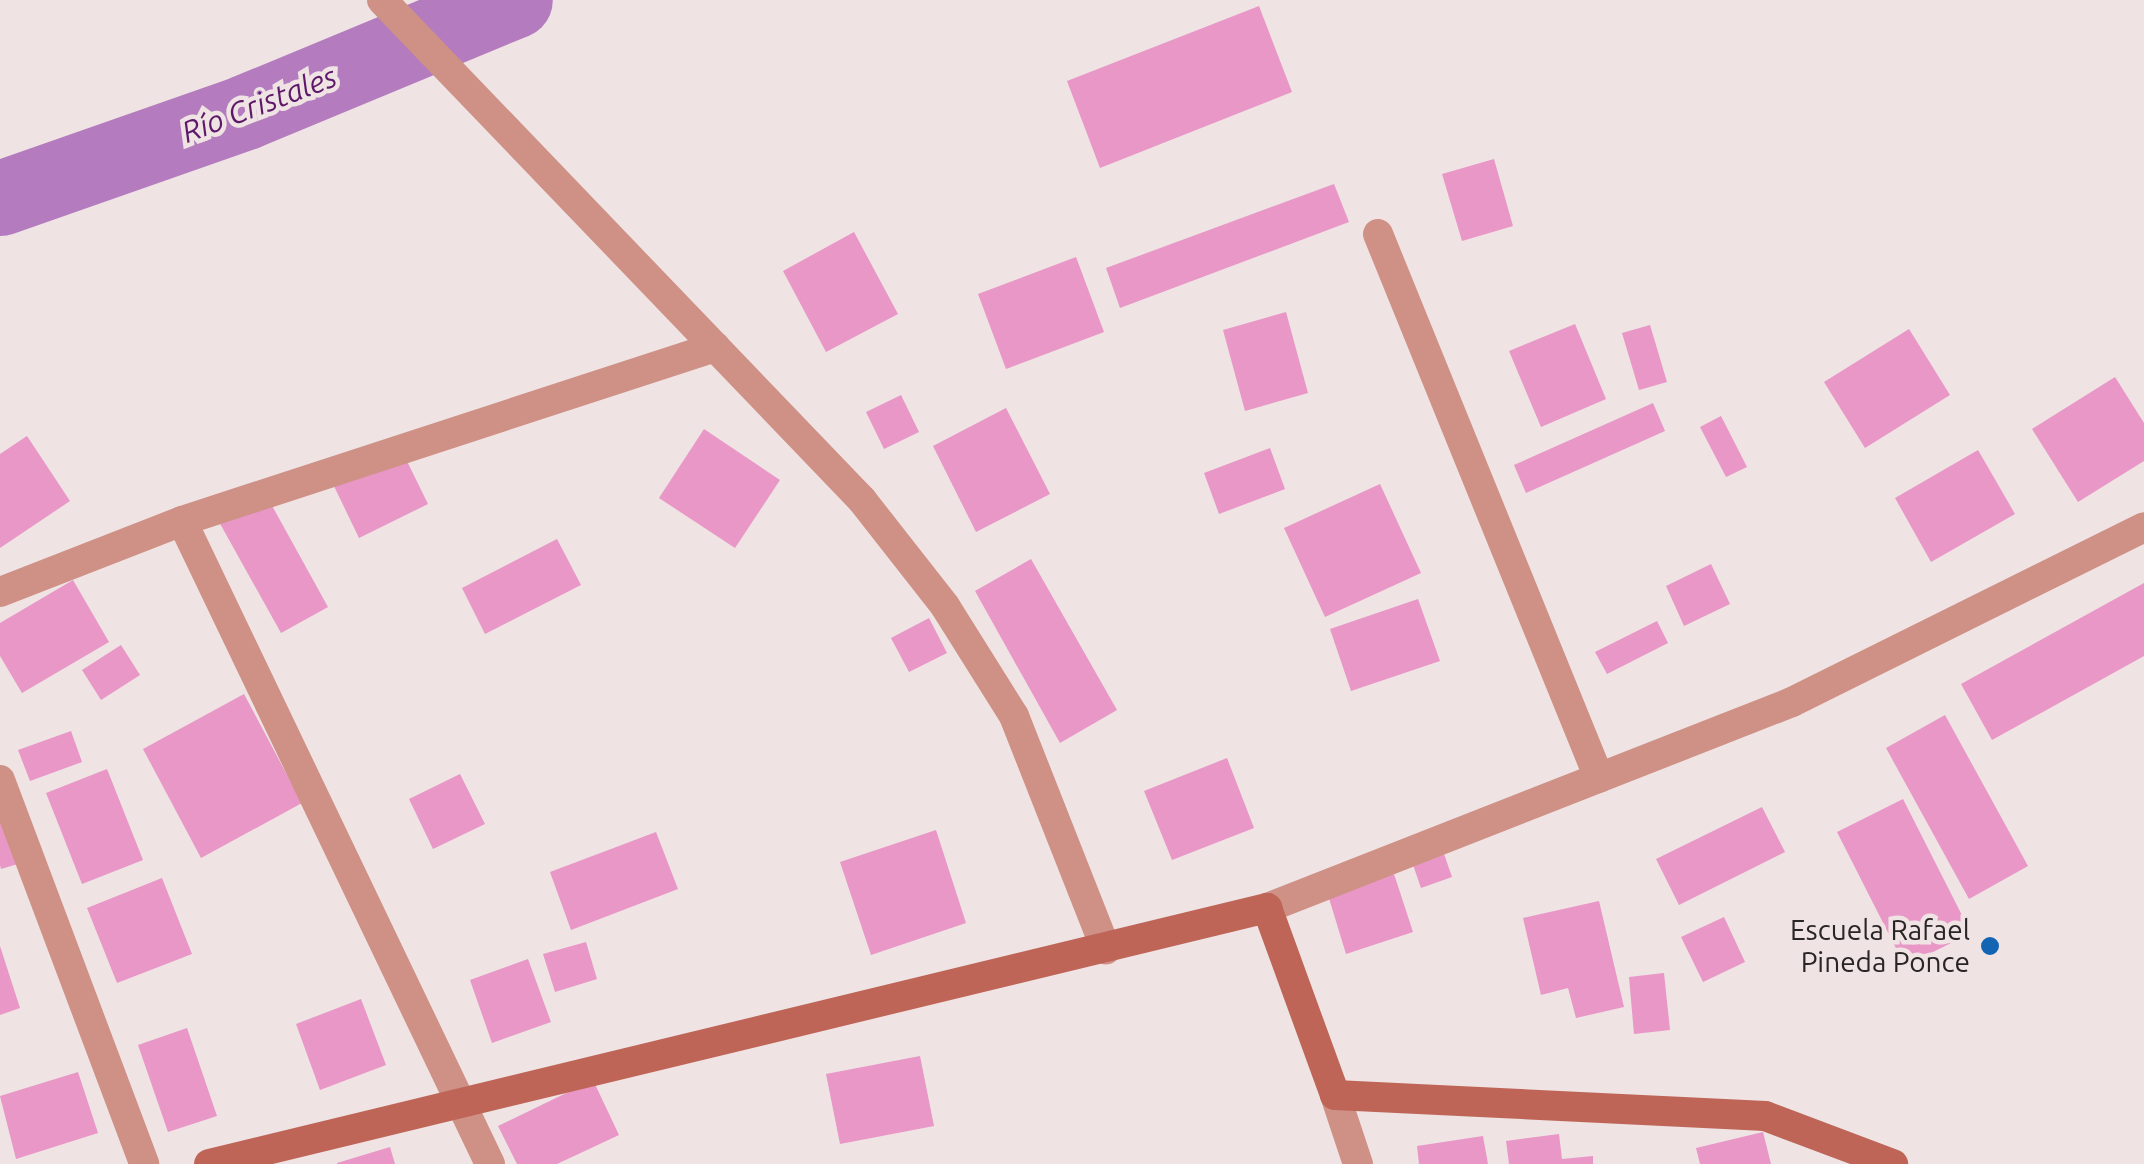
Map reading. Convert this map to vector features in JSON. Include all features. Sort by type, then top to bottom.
[{"type":"street","points":[[382,0],[862,500],[945,606],[1014,716],[1106,949]]},
{"type":"street","points":[[1378,234],[1599,778]]},
{"type":"street","points":[[0,592],[182,521],[715,347]]},
{"type":"street","points":[[182,521],[466,1099],[490,1164]]},
{"type":"street","points":[[209,1164],[1267,908],[1792,702],[2144,528]]},
{"type":"street","points":[[0,780],[144,1164]]},
{"type":"street","points":[[1267,908],[1358,1164]]},
{"type":"street","points":[[1335,1095],[1765,1116],[1892,1164]]},
{"type":"building","points":[[1259,6],[1292,92],[1100,168],[1067,81]]},
{"type":"building","points":[[1494,159],[1513,226],[1462,241],[1442,174]]},
{"type":"building","points":[[1334,184],[1349,222],[1120,308],[1106,268]]},
{"type":"building","points":[[854,232],[898,314],[826,352],[783,271]]},
{"type":"building","points":[[1076,257],[1104,332],[1006,369],[978,294]]},
{"type":"building","points":[[1286,312],[1308,393],[1245,411],[1223,330]]},
{"type":"building","points":[[1575,324],[1606,399],[1541,427],[1509,351]]},
{"type":"building","points":[[1650,325],[1667,382],[1639,390],[1622,333]]},
{"type":"building","points":[[1909,329],[1950,395],[1865,448],[1824,382]]},
{"type":"building","points":[[2115,377],[2144,423],[2144,461],[2078,502],[2032,429]]},
{"type":"building","points":[[901,395],[919,432],[884,449],[866,412]]},
{"type":"building","points":[[1653,403],[1665,431],[1526,493],[1514,465]]},
{"type":"building","points":[[1006,408],[1050,494],[976,532],[933,446]]},
{"type":"building","points":[[1721,416],[1747,467],[1726,477],[1700,427]]},
{"type":"building","points":[[704,429],[780,480],[735,548],[659,498]]},
{"type":"building","points":[[27,436],[70,501],[0,548],[0,454]]},
{"type":"building","points":[[1270,448],[1285,489],[1219,514],[1204,473]]},
{"type":"building","points":[[401,449],[428,504],[359,538],[332,482]]},
{"type":"building","points":[[1978,450],[2015,514],[1931,562],[1895,498]]},
{"type":"building","points":[[1380,484],[1421,573],[1325,617],[1284,528]]},
{"type":"building","points":[[265,493],[328,607],[281,633],[218,520]]},
{"type":"building","points":[[557,539],[581,585],[485,634],[462,588]]},
{"type":"building","points":[[1031,559],[1117,710],[1060,743],[975,591]]},
{"type":"building","points":[[1711,564],[1730,604],[1684,626],[1666,586]]},
{"type":"building","points":[[73,580],[109,642],[22,693],[0,656],[0,623]]},
{"type":"building","points":[[2144,583],[2144,656],[1992,740],[1961,684]]},
{"type":"building","points":[[1418,599],[1440,661],[1351,691],[1330,629]]},
{"type":"building","points":[[929,618],[947,653],[909,672],[891,638]]},
{"type":"building","points":[[1657,621],[1668,643],[1607,674],[1595,652]]},
{"type":"building","points":[[121,645],[140,675],[101,700],[82,670]]},
{"type":"building","points":[[244,694],[302,803],[201,858],[143,749]]},
{"type":"building","points":[[1945,715],[2028,866],[1969,899],[1886,748]]},
{"type":"building","points":[[71,731],[82,762],[30,781],[18,750]]},
{"type":"building","points":[[1227,758],[1254,828],[1172,860],[1144,791]]},
{"type":"building","points":[[107,769],[143,860],[82,884],[46,793]]},
{"type":"building","points":[[460,774],[485,824],[433,849],[409,799]]},
{"type":"building","points":[[0,796],[28,861],[1,869],[0,865]]},
{"type":"building","points":[[1903,799],[1971,933],[1905,966],[1837,832]]},
{"type":"building","points":[[1762,807],[1785,852],[1679,905],[1656,859]]},
{"type":"building","points":[[936,830],[966,923],[871,955],[840,862]]},
{"type":"building","points":[[656,832],[678,889],[571,930],[550,872]]},
{"type":"building","points":[[1442,848],[1452,877],[1421,888],[1411,859]]},
{"type":"building","points":[[1394,874],[1413,932],[1346,954],[1328,895]]},
{"type":"building","points":[[162,878],[192,954],[117,983],[87,908]]},
{"type":"building","points":[[1599,901],[1624,1007],[1576,1018],[1568,988],[1541,995],[1523,918]]},
{"type":"building","points":[[1724,917],[1745,962],[1703,982],[1681,937]]},
{"type":"building","points":[[586,942],[597,979],[555,992],[543,954]]},
{"type":"building","points":[[0,946],[20,1008],[0,1015]]},
{"type":"building","points":[[528,959],[551,1022],[492,1043],[470,980]]},
{"type":"building","points":[[1664,973],[1670,1030],[1634,1034],[1629,977]]},
{"type":"building","points":[[361,999],[386,1065],[320,1090],[296,1024]]},
{"type":"building","points":[[187,1028],[217,1116],[168,1132],[138,1045]]},
{"type":"building","points":[[920,1056],[934,1126],[840,1144],[826,1074]]},
{"type":"building","points":[[78,1072],[98,1133],[16,1159],[0,1096]]},
{"type":"building","points":[[593,1080],[619,1135],[557,1164],[517,1164],[498,1126]]},
{"type":"building","points":[[1763,1132],[1771,1164],[1700,1164],[1696,1148]]},
{"type":"building","points":[[1559,1134],[1562,1159],[1593,1156],[1593,1164],[1509,1164],[1506,1141]]},
{"type":"building","points":[[1483,1136],[1488,1164],[1419,1164],[1417,1146]]},
{"type":"building","points":[[390,1147],[395,1164],[337,1164],[337,1163]]},
{"type":"waterway","name":"Río Cristales","points":[[0,198],[245,112],[515,0]]},
{"type":"place","name":"Escuela Rafael Pineda Ponce","points":[[1990,946]]}]
